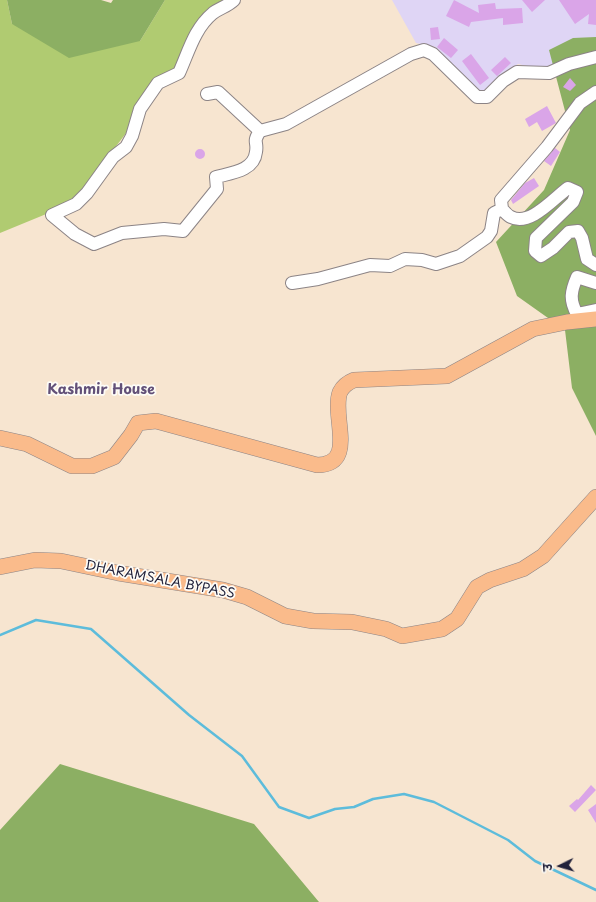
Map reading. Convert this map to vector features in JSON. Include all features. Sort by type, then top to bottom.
[{"type":"main road","points":[[0,438],[27,444],[72,466],[92,466],[114,457],[131,435],[138,422],[156,421],[317,465],[325,465],[333,462],[339,454],[341,444],[338,420],[340,391],[346,384],[354,380],[447,376],[533,329],[567,322],[596,319]]},
{"type":"main road","name":"DHARAMSALA BYPASS","points":[[0,567],[35,560],[61,561],[118,573],[223,590],[247,597],[284,616],[313,621],[352,622],[386,630],[402,636],[442,629],[457,619],[477,587],[490,580],[523,569],[543,556],[596,497]]},
{"type":"street","points":[[234,0],[228,6],[214,12],[196,30],[179,73],[158,83],[140,109],[126,147],[113,157],[96,183],[76,204],[52,215],[75,234],[94,244],[122,233],[164,229],[183,231],[217,189],[216,177],[244,170],[253,160],[256,152],[255,139],[260,131],[286,124],[411,54],[424,50],[433,54],[477,97],[487,97],[503,81],[517,72],[549,73],[569,64],[596,57]]},
{"type":"street","points":[[207,94],[218,92],[260,131]]},
{"type":"street","points":[[596,92],[580,103],[548,147],[501,200],[502,209],[511,218],[527,219],[543,209],[568,188],[577,192],[573,202],[536,238],[534,251],[541,256],[553,248],[569,232],[578,231],[582,238],[587,259],[596,265]]},
{"type":"street","points":[[292,283],[318,279],[370,265],[390,266],[405,259],[422,260],[436,264],[460,256],[487,238],[491,231],[494,213],[502,209]]},
{"type":"street","points":[[596,283],[576,277],[571,291],[571,305],[577,314],[596,310]]},
{"type":"shaded area","points":[[392,0],[596,0],[596,54],[580,56],[540,69],[518,64],[484,91],[468,95],[435,47],[416,43]]},
{"type":"green space","points":[[0,0],[7,0],[12,24],[140,41],[165,0],[227,0],[73,203],[0,233]]},
{"type":"green space","points":[[7,0],[101,0],[111,3],[113,0],[165,0],[140,41],[69,58],[12,24]]},
{"type":"green space","points":[[596,37],[596,436],[572,388],[565,330],[517,296],[496,242],[544,190],[570,130],[549,50],[573,38]]},
{"type":"green space","points":[[60,764],[254,824],[319,902],[0,902],[0,830]]},
{"type":"building","points":[[454,0],[479,13],[478,5],[495,3],[496,9],[522,8],[523,23],[503,25],[503,18],[471,22],[469,27],[446,16]]},
{"type":"building","points":[[522,0],[545,0],[532,12]]},
{"type":"building","points":[[559,0],[596,0],[596,25],[588,24],[589,14],[575,24]]},
{"type":"building","points":[[438,27],[440,39],[431,40],[430,28]]},
{"type":"building","points":[[444,38],[458,50],[451,58],[437,47]]},
{"type":"building","points":[[471,54],[489,78],[480,85],[462,61]]},
{"type":"building","points":[[505,57],[511,63],[497,76],[491,70]]},
{"type":"building","points":[[570,78],[576,85],[570,91],[563,87]]},
{"type":"building","points":[[547,106],[556,123],[542,131],[537,122],[529,127],[525,119]]},
{"type":"building","points":[[555,148],[560,152],[551,166],[544,161]]},
{"type":"building","points":[[198,149],[202,149],[204,150],[204,158],[198,159],[195,156],[195,152]]},
{"type":"building","points":[[534,178],[539,186],[513,204],[511,200],[525,183]]},
{"type":"building","points":[[591,785],[596,790],[575,812],[569,806],[577,799],[578,800]]},
{"type":"building","points":[[596,804],[596,823],[588,810]]},
{"type":"waterway","points":[[0,635],[36,620],[91,629],[189,715],[242,756],[279,807],[309,818],[335,809],[354,807],[373,799],[404,794],[434,802],[508,840],[535,861],[596,890]]},
{"type":"district","name":"Kashmir House","points":[[101,390]]}]
